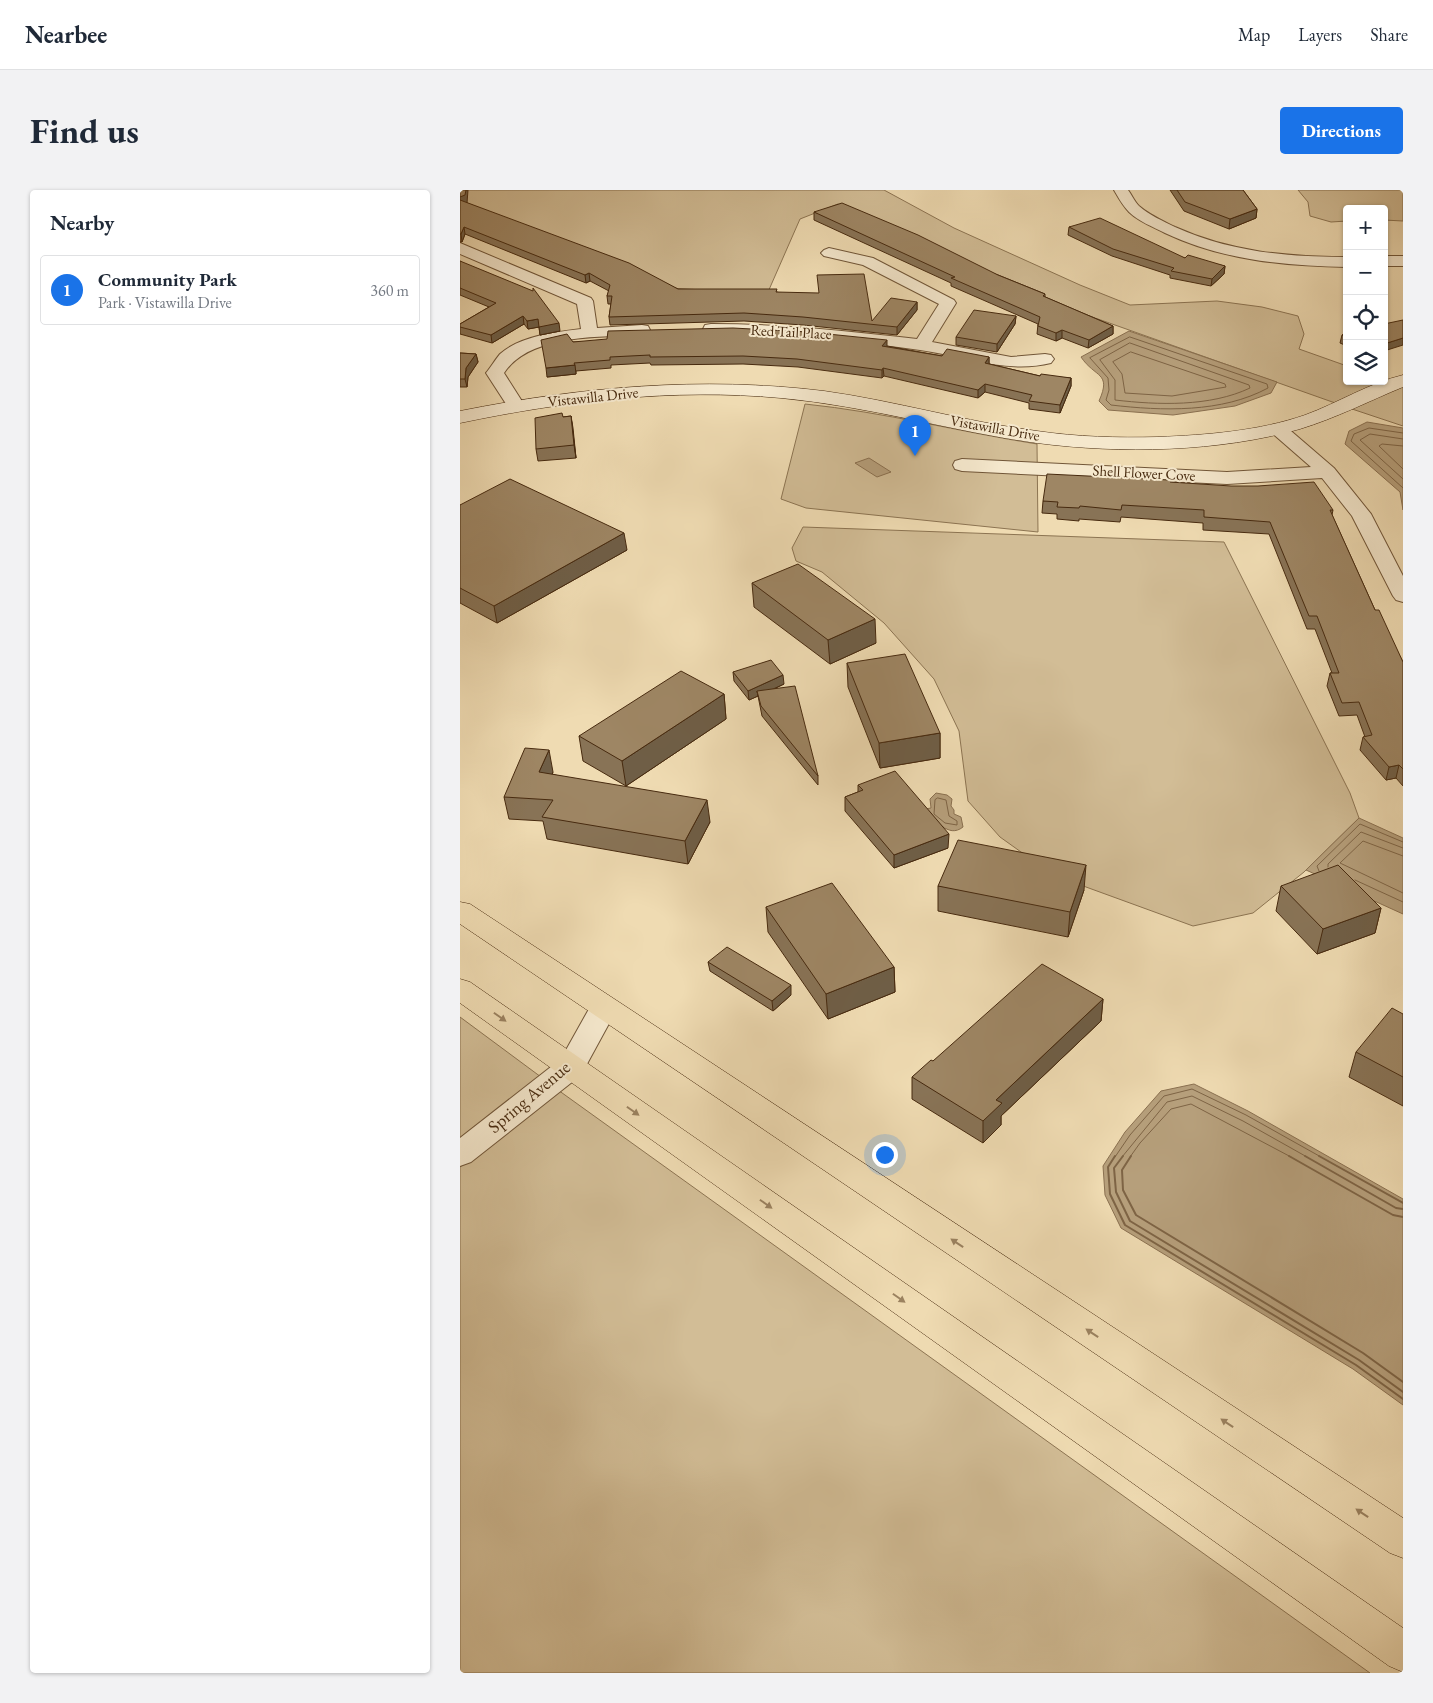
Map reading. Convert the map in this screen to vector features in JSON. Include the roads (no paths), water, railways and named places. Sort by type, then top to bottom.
[{"type":"main road","points":[[460,911],[1403,1540]]},
{"type":"main road","points":[[460,989],[1403,1652]]},
{"type":"street","points":[[1121,190],[1134,209],[1154,222],[1181,236],[1209,246],[1285,260],[1343,262]]},
{"type":"street","points":[[460,248],[585,301],[590,333]]},
{"type":"street","points":[[829,253],[868,261],[948,303],[922,345]]},
{"type":"street","points":[[1388,261],[1403,261]]},
{"type":"street","points":[[516,406],[495,373],[509,355],[537,342],[590,333],[656,330]]},
{"type":"street","name":"Red Tail Place","points":[[692,330],[774,330],[841,335],[922,345],[1011,362],[1045,359]]},
{"type":"street","name":"Vistawilla Drive","points":[[460,417],[516,406],[656,390],[706,389],[822,397],[879,405],[1038,437],[1094,442],[1159,442],[1212,439],[1278,429],[1331,412],[1403,380]]},
{"type":"street","points":[[1278,429],[1327,472],[1361,514],[1403,596]]},
{"type":"street","name":"Shell Flower Cove","points":[[962,465],[1227,478],[1327,472]]},
{"type":"street","name":"Spring Avenue","points":[[460,1154],[571,1067],[604,1007]]},
{"type":"water","points":[[1129,331],[1277,382],[1271,393],[1235,406],[1173,415],[1108,410],[1099,401],[1103,392],[1103,380],[1081,357]]},
{"type":"water","points":[[1367,422],[1403,428],[1403,510],[1400,492],[1345,444],[1349,431]]},
{"type":"water","points":[[869,458],[891,472],[877,477],[855,463]]},
{"type":"water","points":[[936,793],[947,795],[952,799],[951,806],[954,814],[961,817],[963,827],[952,831],[947,829],[937,822],[925,809],[931,808],[930,799]]},
{"type":"water","points":[[1359,818],[1403,838],[1403,914],[1306,870]]},
{"type":"water","points":[[1194,1084],[1248,1111],[1403,1199],[1403,1405],[1353,1369],[1121,1228],[1105,1195],[1103,1166],[1125,1132],[1161,1091]]},
{"type":"place","name":"Community Park","points":[[915,456]]}]
